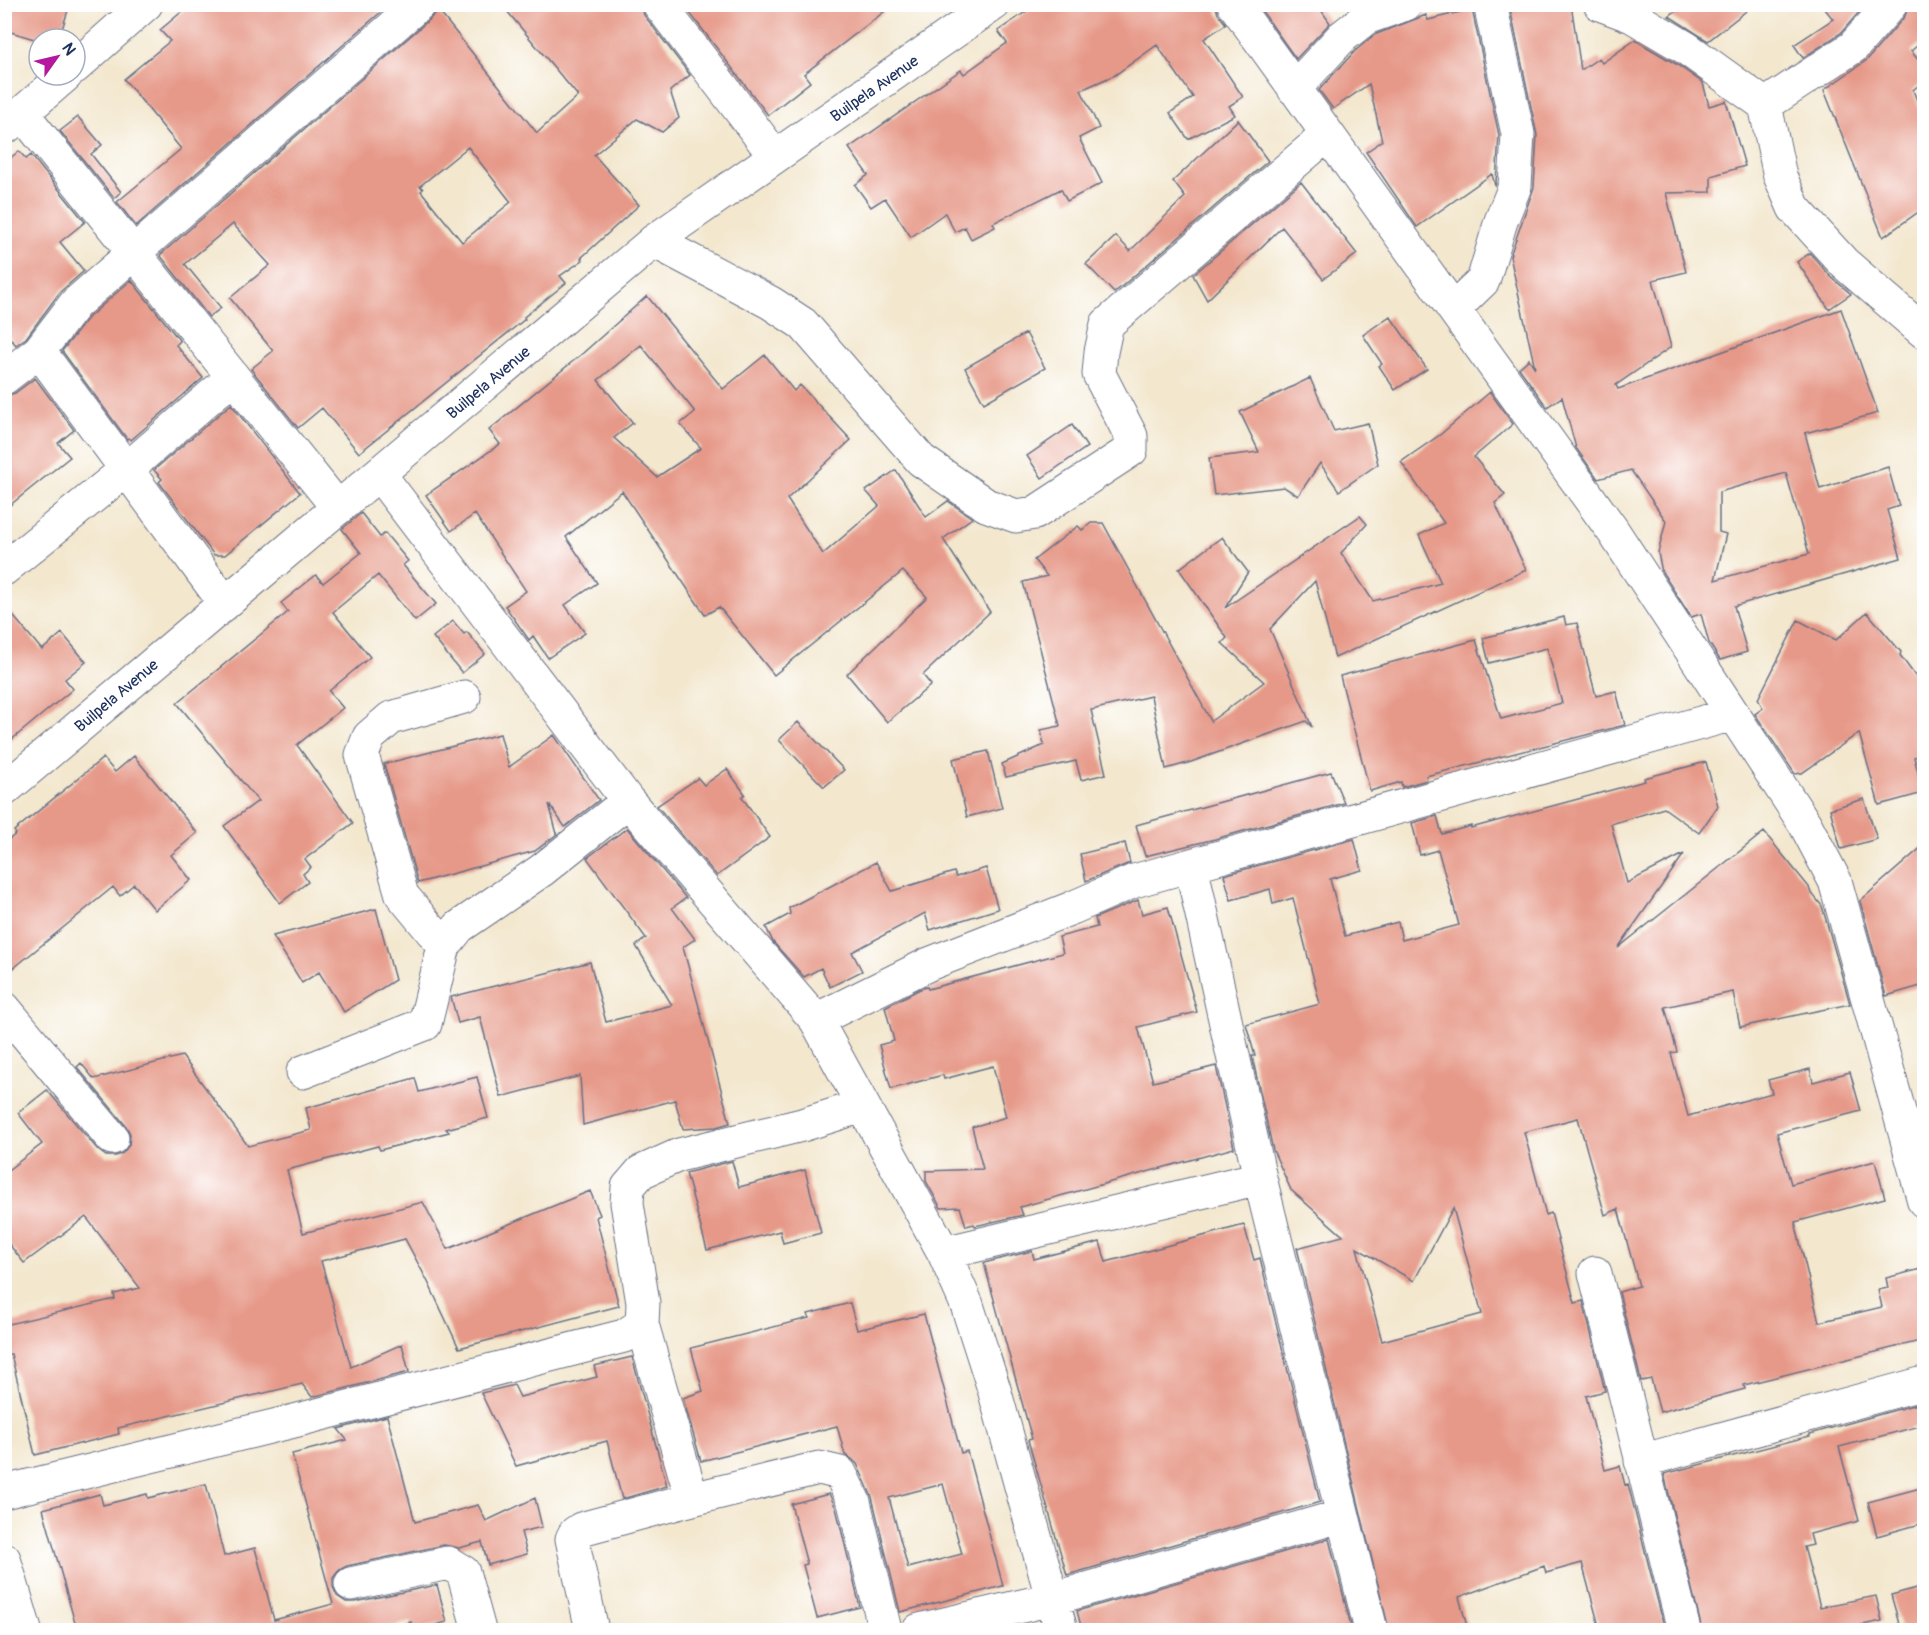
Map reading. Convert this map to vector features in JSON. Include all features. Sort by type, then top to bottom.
[{"type":"street","points":[[87,56],[146,4]]},
{"type":"street","points":[[4,378],[39,351],[75,304],[419,4]]},
{"type":"street","points":[[659,4],[775,156]]},
{"type":"street","name":"Builpela Avenue","points":[[4,790],[654,241],[994,4]]},
{"type":"street","points":[[1234,4],[1613,531],[1805,824],[1835,881],[1924,1201]]},
{"type":"street","points":[[1294,89],[1342,37],[1366,18],[1406,4]]},
{"type":"street","points":[[1454,309],[1483,281],[1501,221],[1515,186],[1518,134],[1490,4]]},
{"type":"street","points":[[1600,4],[1638,10],[1765,105],[1780,176],[1794,208],[1844,263],[1924,332]]},
{"type":"street","points":[[1765,105],[1852,47],[1891,4]]},
{"type":"street","points":[[52,87],[13,120],[134,253],[338,508]]},
{"type":"street","points":[[654,241],[771,303],[803,324],[921,460],[986,505],[1016,516],[1026,515],[1035,513],[1131,450],[1131,436],[1099,374],[1107,324],[1327,135]]},
{"type":"street","points":[[39,351],[225,603]]},
{"type":"street","points":[[9,557],[127,469],[233,377]]},
{"type":"street","points":[[379,474],[628,801],[816,1020],[944,1254],[967,1305],[994,1389],[1061,1630]]},
{"type":"street","points":[[444,946],[402,895],[362,755],[369,737],[391,718],[464,697]]},
{"type":"street","points":[[816,1020],[929,964],[1134,881],[1733,714]]},
{"type":"street","points":[[303,1072],[425,1024],[444,946],[459,927],[542,870],[628,801]]},
{"type":"street","points":[[1191,865],[1260,1178],[1341,1516],[1371,1630]]},
{"type":"street","points":[[9,1023],[112,1138]]},
{"type":"street","points":[[692,1499],[642,1324],[643,1303],[627,1203],[628,1187],[641,1172],[679,1155],[802,1125],[862,1106]]},
{"type":"street","points":[[944,1254],[1260,1178]]},
{"type":"street","points":[[1596,1273],[1684,1630]]},
{"type":"street","points":[[4,1492],[294,1421],[624,1336],[642,1324]]},
{"type":"street","points":[[1641,1461],[1924,1383]]},
{"type":"street","points":[[592,1630],[572,1539],[575,1533],[581,1529],[692,1499],[819,1468],[840,1473],[854,1502],[885,1630]]},
{"type":"street","points":[[919,1630],[1053,1599],[1341,1516]]},
{"type":"street","points":[[4,1559],[25,1630]]},
{"type":"street","points":[[351,1584],[448,1563],[463,1572],[479,1630]]},
{"type":"building","points":[[4,4],[70,4],[63,27],[27,27],[27,37],[4,30]]},
{"type":"building","points":[[191,4],[390,4],[136,226],[117,202],[181,149],[124,79],[170,41],[160,30]]},
{"type":"building","points":[[501,4],[641,4],[644,15],[690,75],[670,91],[679,118],[662,132],[637,119],[594,155],[639,205],[581,258],[583,260],[560,276],[566,283],[359,453],[322,408],[298,428],[251,369],[273,351],[230,298],[270,265],[233,224],[185,264],[221,308],[209,317],[160,255],[431,18],[437,9],[537,133],[578,96]],"holes":[[[468,147],[511,202],[462,242],[421,191],[423,189],[420,186]]]},
{"type":"building","points":[[683,4],[894,4],[804,74],[810,82],[768,115]]},
{"type":"building","points":[[1037,4],[1215,4],[1218,14],[1226,24],[1204,39],[1243,97],[1229,106],[1235,115],[1188,139],[1170,113],[1193,97],[1157,45],[1115,75],[1081,90],[1099,128],[1079,138],[1102,183],[1067,201],[1061,189],[993,223],[995,227],[971,239],[965,227],[955,232],[945,213],[911,237],[885,198],[871,207],[855,185],[868,175],[849,148],[961,70],[964,74],[1007,43],[998,31]]},
{"type":"building","points":[[1257,4],[1317,4],[1330,23],[1296,59]]},
{"type":"building","points":[[1536,4],[1571,4],[1581,70],[1599,58],[1602,63],[1635,40],[1676,64],[1703,83],[1709,106],[1726,101],[1745,166],[1711,176],[1711,192],[1666,193],[1686,272],[1653,280],[1671,347],[1616,385],[1618,389],[1841,309],[1878,413],[1805,433],[1820,489],[1888,467],[1899,506],[1887,510],[1901,558],[1734,606],[1747,652],[1720,660],[1709,643],[1701,614],[1691,617],[1662,572],[1658,553],[1666,521],[1631,470],[1598,479],[1576,448],[1562,397],[1547,407],[1519,368],[1529,359],[1535,368],[1510,256],[1534,187],[1537,135],[1510,8]],"holes":[[[1786,473],[1809,554],[1715,580],[1726,534],[1719,532],[1719,492]]]},
{"type":"building","points":[[1685,4],[1755,4],[1708,41],[1669,16]]},
{"type":"building","points":[[1821,4],[1866,4],[1841,33],[1803,58],[1794,45],[1833,19]]},
{"type":"building","points":[[1909,4],[1924,4],[1924,40],[1911,51],[1924,67],[1924,81],[1913,90],[1924,119],[1924,208],[1883,237],[1824,90],[1867,60],[1905,16]]},
{"type":"building","points":[[1472,9],[1499,135],[1495,186],[1492,174],[1417,227],[1366,152],[1382,141],[1369,84],[1333,109],[1319,90],[1355,51],[1374,35],[1426,15],[1428,20]]},
{"type":"building","points":[[78,117],[102,145],[91,154],[121,192],[114,198],[60,131]]},
{"type":"building","points":[[1238,120],[1268,161],[1114,293],[1086,264],[1116,236],[1130,251],[1185,197],[1173,181]]},
{"type":"building","points":[[19,151],[26,159],[31,155],[85,222],[60,242],[84,271],[60,292],[26,338],[16,345],[4,331],[4,163]]},
{"type":"building","points":[[1301,182],[1357,254],[1323,279],[1282,227],[1207,300],[1193,275]]},
{"type":"building","points":[[1810,253],[1830,276],[1851,294],[1829,309],[1797,262]]},
{"type":"building","points":[[131,280],[180,341],[176,345],[203,378],[131,440],[127,439],[62,351],[89,317]]},
{"type":"building","points":[[647,296],[723,389],[765,355],[794,391],[800,385],[851,440],[787,499],[823,554],[879,506],[866,491],[896,470],[926,517],[948,501],[972,518],[943,539],[990,612],[923,675],[931,685],[887,722],[847,674],[927,597],[903,571],[774,675],[719,607],[705,615],[622,491],[566,537],[597,583],[565,605],[585,633],[548,658],[533,636],[529,640],[505,606],[526,591],[475,514],[451,531],[426,495],[500,444],[489,430],[583,353]],"holes":[[[641,345],[695,412],[680,424],[701,448],[657,477],[614,438],[633,423],[598,380]]]},
{"type":"building","points":[[1390,316],[1427,369],[1395,390],[1379,366],[1382,364],[1363,335]]},
{"type":"building","points":[[1026,333],[1045,368],[984,403],[965,368]]},
{"type":"building","points":[[35,378],[74,430],[58,443],[70,457],[4,510],[4,396],[15,393]]},
{"type":"building","points":[[1310,378],[1334,431],[1368,423],[1378,464],[1339,491],[1320,463],[1298,496],[1284,487],[1214,495],[1209,458],[1259,452],[1240,412]]},
{"type":"building","points":[[1490,392],[1513,424],[1474,457],[1505,495],[1495,503],[1526,570],[1335,658],[1315,581],[1270,629],[1312,727],[1306,721],[1166,769],[1151,696],[1091,710],[1106,774],[1081,780],[1076,761],[1006,777],[1002,764],[1044,745],[1041,730],[1060,726],[1023,582],[1047,576],[1034,560],[1078,526],[1082,530],[1091,523],[1103,523],[1211,721],[1264,682],[1222,643],[1227,638],[1179,569],[1222,537],[1248,572],[1225,608],[1360,516],[1367,524],[1341,553],[1373,601],[1441,583],[1419,535],[1444,523],[1401,462],[1441,434]]},
{"type":"building","points":[[231,404],[300,493],[225,555],[214,555],[159,482],[162,479],[154,470]]},
{"type":"building","points":[[1072,425],[1087,447],[1042,478],[1027,456]]},
{"type":"building","points":[[361,513],[380,537],[385,533],[408,561],[403,565],[436,604],[415,621],[378,575],[333,612],[370,657],[329,691],[343,708],[297,745],[353,823],[305,859],[311,867],[303,874],[308,882],[280,903],[224,826],[258,801],[177,703],[288,612],[281,603],[316,575],[323,583],[361,553],[342,529]]},
{"type":"building","points":[[4,605],[42,650],[62,633],[86,662],[65,679],[73,689],[4,746]]},
{"type":"building","points":[[1867,612],[1901,652],[1900,655],[1924,688],[1924,754],[1914,757],[1923,793],[1879,805],[1859,733],[1802,773],[1795,774],[1755,714],[1763,708],[1758,699],[1798,620],[1836,640]]},
{"type":"building","points":[[1564,617],[1566,625],[1577,623],[1596,696],[1616,691],[1625,725],[1426,776],[1427,780],[1402,787],[1401,782],[1370,791],[1340,676],[1476,640],[1501,719],[1562,703],[1547,648],[1489,663],[1483,638]]},
{"type":"building","points":[[453,621],[464,634],[467,632],[485,654],[462,673],[433,637]]},
{"type":"building","points":[[798,722],[844,770],[824,787],[779,740]]},
{"type":"building","points":[[500,734],[509,767],[554,735],[599,800],[565,827],[549,804],[557,834],[535,851],[418,883],[384,764]]},
{"type":"building","points":[[988,751],[1002,808],[967,817],[953,759]]},
{"type":"building","points":[[134,756],[197,833],[171,855],[191,880],[155,910],[134,884],[120,896],[113,887],[4,976],[4,843],[16,834],[14,831],[103,758],[115,772]]},
{"type":"building","points":[[1706,762],[1718,806],[1699,833],[1664,808],[1611,824],[1627,883],[1684,854],[1618,948],[1764,832],[1822,906],[1850,1004],[1740,1027],[1733,992],[1665,1007],[1677,1052],[1671,1053],[1688,1116],[1772,1093],[1768,1080],[1810,1069],[1813,1082],[1850,1072],[1861,1111],[1777,1133],[1791,1184],[1875,1161],[1885,1198],[1795,1222],[1819,1322],[1882,1307],[1878,1290],[1888,1288],[1886,1278],[1921,1269],[1924,1284],[1924,1340],[1744,1385],[1745,1389],[1660,1412],[1651,1379],[1641,1381],[1619,1292],[1639,1286],[1618,1209],[1605,1215],[1578,1118],[1524,1132],[1546,1215],[1551,1213],[1575,1303],[1583,1301],[1605,1391],[1586,1396],[1605,1470],[1620,1466],[1625,1485],[1628,1484],[1665,1630],[1600,1630],[1582,1563],[1546,1573],[1544,1566],[1459,1597],[1468,1630],[1389,1630],[1297,1248],[1343,1236],[1291,1190],[1273,1150],[1252,1056],[1255,1056],[1246,1024],[1320,1004],[1293,898],[1273,904],[1270,889],[1231,900],[1224,875],[1354,839],[1362,870],[1330,879],[1345,936],[1398,922],[1402,940],[1459,925],[1438,850],[1420,855],[1412,823],[1437,816],[1442,834],[1645,781],[1644,778]],"holes":[[[1453,1208],[1482,1314],[1382,1341],[1357,1248],[1414,1281]]]},
{"type":"building","points":[[727,769],[745,794],[742,797],[770,837],[717,876],[657,806],[698,778],[704,785]]},
{"type":"building","points":[[1331,772],[1344,803],[1145,856],[1136,825]]},
{"type":"building","points":[[1864,799],[1877,839],[1841,849],[1830,809]]},
{"type":"building","points":[[627,828],[686,898],[672,908],[695,939],[683,947],[730,1123],[716,1127],[683,1129],[675,1100],[583,1125],[580,1076],[501,1097],[480,1017],[458,1023],[451,997],[590,962],[606,1022],[672,1005],[636,946],[646,938],[587,858]]},
{"type":"building","points":[[1125,843],[1130,863],[1086,881],[1080,854]]},
{"type":"building","points":[[1924,845],[1924,985],[1886,996],[1860,901]]},
{"type":"building","points":[[876,862],[892,891],[954,872],[956,877],[986,868],[998,909],[930,930],[925,913],[852,952],[862,971],[830,987],[821,968],[804,977],[773,942],[766,927],[790,914],[789,908]]},
{"type":"building","points":[[1138,900],[1142,914],[1168,907],[1197,1012],[1138,1027],[1153,1082],[1216,1066],[1234,1148],[1020,1207],[1023,1215],[966,1226],[960,1207],[941,1208],[926,1181],[926,1171],[983,1169],[972,1127],[1006,1117],[993,1066],[944,1079],[943,1075],[891,1089],[879,1045],[894,1041],[885,1007],[920,989],[927,987],[928,989],[1063,953],[1059,937],[1097,927],[1095,918]]},
{"type":"building","points":[[376,909],[395,980],[344,1012],[319,972],[302,983],[273,936]]},
{"type":"building","points":[[182,1056],[248,1146],[311,1130],[306,1108],[415,1078],[419,1092],[477,1077],[488,1118],[446,1129],[449,1132],[380,1150],[378,1146],[287,1170],[303,1233],[423,1202],[448,1249],[590,1191],[600,1215],[596,1217],[619,1306],[459,1348],[405,1239],[321,1261],[351,1367],[402,1344],[409,1372],[312,1397],[302,1384],[118,1428],[119,1434],[35,1455],[11,1354],[4,1355],[4,1325],[115,1299],[114,1294],[140,1288],[86,1217],[24,1263],[4,1238],[4,1173],[42,1144],[18,1113],[47,1090],[98,1150],[106,1156],[116,1156],[123,1153],[129,1145],[130,1134],[126,1126],[77,1067],[81,1063],[94,1079]]},
{"type":"building","points":[[732,1161],[739,1187],[805,1170],[821,1233],[783,1243],[780,1231],[707,1250],[686,1173]]},
{"type":"building","points":[[1244,1225],[1254,1260],[1260,1258],[1320,1502],[1067,1575],[1028,1440],[1032,1439],[984,1263],[1032,1251],[1034,1259],[1100,1242],[1106,1262]]},
{"type":"building","points":[[850,1303],[857,1330],[924,1314],[961,1453],[967,1451],[1003,1586],[900,1612],[872,1497],[857,1464],[845,1455],[837,1426],[701,1461],[683,1398],[703,1391],[691,1348],[809,1318],[808,1314]],"holes":[[[943,1484],[962,1554],[908,1568],[889,1498]]]},
{"type":"building","points":[[632,1357],[667,1486],[622,1499],[607,1441],[516,1466],[481,1393],[514,1385],[520,1397],[597,1377],[594,1366]]},
{"type":"building","points":[[1924,1402],[1924,1425],[1839,1447],[1859,1521],[1810,1534],[1813,1545],[1804,1547],[1820,1607],[1876,1596],[1882,1621],[1838,1630],[1702,1630],[1664,1474],[1810,1436],[1810,1434]]},
{"type":"building","points":[[387,1416],[415,1522],[478,1505],[486,1521],[535,1498],[542,1527],[521,1532],[527,1554],[488,1565],[482,1542],[459,1548],[444,1545],[347,1566],[339,1570],[333,1578],[333,1587],[337,1596],[346,1602],[437,1585],[447,1622],[415,1630],[411,1622],[378,1630],[77,1630],[43,1509],[100,1494],[103,1505],[147,1494],[148,1498],[206,1484],[224,1556],[255,1548],[274,1620],[333,1604],[292,1454],[347,1440],[338,1429]]},
{"type":"building","points":[[1924,1487],[1924,1523],[1877,1536],[1868,1502]]},
{"type":"building","points":[[829,1494],[836,1508],[860,1607],[817,1618],[803,1565],[807,1564],[791,1504]]},
{"type":"building","points":[[1329,1539],[1352,1630],[1082,1630],[1077,1611]]},
{"type":"building","points":[[1924,1586],[1924,1630],[1901,1630],[1891,1595]]}]
